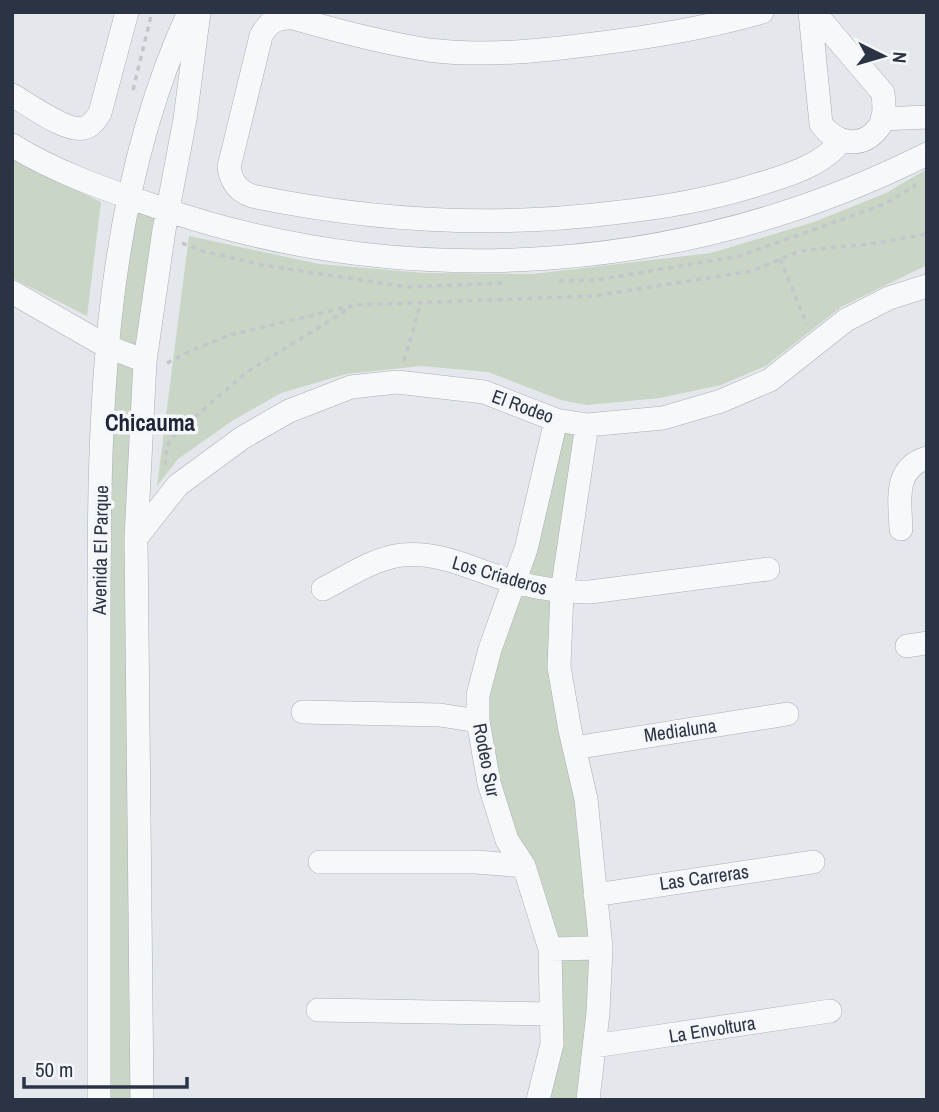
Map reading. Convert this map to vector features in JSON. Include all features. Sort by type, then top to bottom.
[{"type":"street","points":[[12,95],[69,128],[90,125],[100,113],[127,12]]},
{"type":"street","name":"Avenida El Parque","points":[[99,1100],[99,531],[106,346],[128,197],[158,90],[188,12]]},
{"type":"street","name":"Avenida El Parque","points":[[142,1100],[136,538],[155,362],[164,230],[185,119],[199,12]]},
{"type":"street","points":[[762,12],[725,23],[623,41],[499,53],[465,53],[408,47],[293,18],[276,19],[269,23],[261,36],[229,167],[230,173],[240,190],[252,196],[350,214],[445,222],[536,221],[631,211],[730,193],[779,178],[821,159],[834,151],[842,140]]},
{"type":"street","points":[[812,12],[883,93],[884,108],[880,126],[866,139],[847,142],[830,136],[821,124],[812,12]]},
{"type":"street","points":[[882,119],[927,117]]},
{"type":"street","points":[[12,145],[86,181],[128,197],[263,237],[358,254],[465,261],[544,260],[629,250],[740,227],[845,192],[927,154]]},
{"type":"street","name":"El Rodeo","points":[[136,538],[178,485],[242,438],[289,411],[351,387],[397,382],[484,392],[556,419],[587,425],[663,418],[721,401],[770,380],[846,320],[889,298],[927,286]]},
{"type":"street","points":[[12,292],[106,346],[155,362]]},
{"type":"street","name":"Rodeo Sur","points":[[538,1100],[552,1044],[551,949],[524,866],[507,839],[489,783],[478,722],[478,695],[490,649],[526,549],[556,419]]},
{"type":"street","points":[[587,425],[562,592],[559,667],[586,799],[601,948],[598,1013],[588,1100]]},
{"type":"street","points":[[901,529],[899,487],[916,461],[927,458]]},
{"type":"street","name":"Los Criaderos","points":[[323,589],[364,568],[399,555],[440,557],[514,582],[562,592],[590,592],[768,569]]},
{"type":"street","points":[[303,712],[440,715],[478,722]]},
{"type":"street","name":"Medialuna","points":[[574,748],[787,714]]},
{"type":"street","points":[[320,862],[476,862],[524,866]]},
{"type":"street","name":"Las Carreras","points":[[595,895],[813,862]]},
{"type":"street","points":[[551,949],[601,948]]},
{"type":"street","points":[[318,1010],[551,1014]]},
{"type":"street","name":"La Envoltura","points":[[594,1046],[830,1011]]},
{"type":"path","points":[[155,362],[230,335],[355,305],[594,296],[752,271],[800,251],[877,243],[927,234]]},
{"type":"path","points":[[780,259],[816,346]]},
{"type":"path","points":[[397,382],[421,302]]},
{"type":"path","points":[[165,465],[167,446],[174,435],[247,372],[355,305]]},
{"type":"green space","points":[[12,159],[101,202],[87,316],[12,278]]},
{"type":"green space","points":[[927,169],[927,265],[841,307],[766,366],[721,385],[660,398],[587,405],[561,400],[488,372],[421,366],[346,374],[281,393],[232,421],[178,459],[157,486],[189,236],[319,264],[424,273],[533,274],[711,253],[814,222],[886,193]]},
{"type":"green space","points":[[130,206],[155,215],[158,220],[138,360],[134,1100],[106,1100],[107,532],[114,346]]},
{"type":"green space","points":[[560,427],[581,430],[558,563],[594,949],[582,1100],[545,1100],[557,948],[513,837],[495,782],[485,695]]},
{"type":"district","name":"Chicauma","points":[[150,423]]}]
